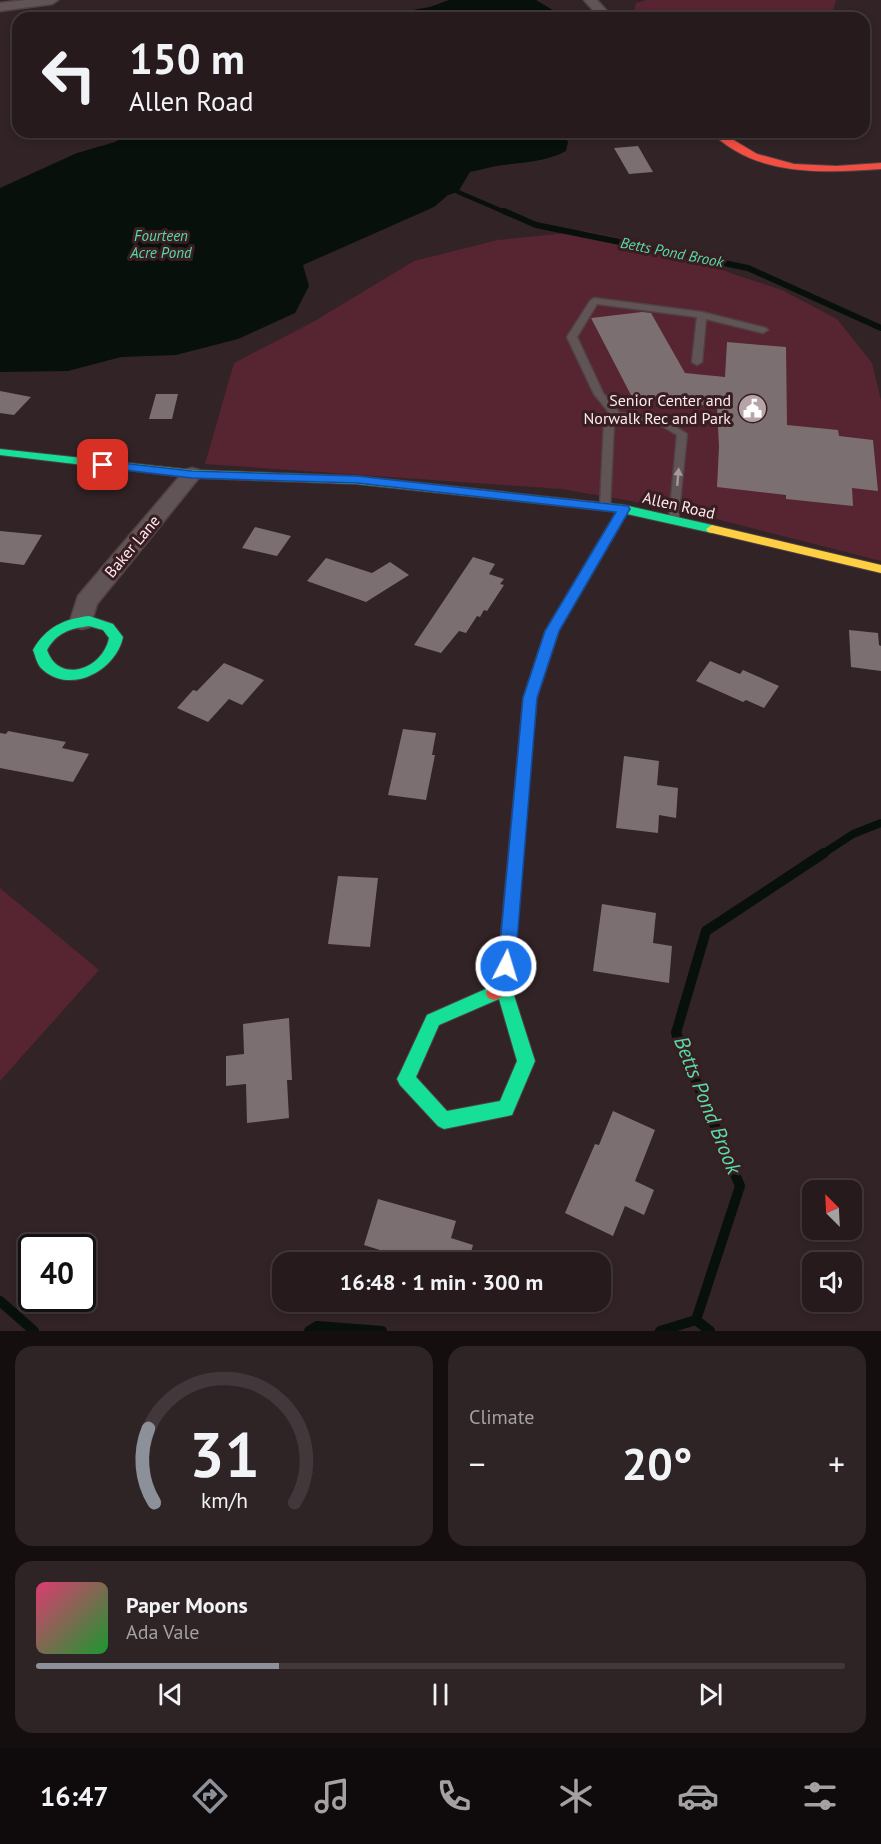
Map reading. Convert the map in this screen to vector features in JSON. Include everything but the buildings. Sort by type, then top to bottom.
[{"type":"street","points":[[0,7],[52,0]]},
{"type":"street","points":[[590,0],[601,12]]},
{"type":"street","points":[[722,138],[736,150],[760,161],[785,167],[826,171],[881,166]]},
{"type":"street","name":"Allen Road","points":[[0,452],[192,474],[357,480],[624,509],[881,569]]},
{"type":"street","name":"Baker Lane","points":[[82,621],[86,602],[192,474]]},
{"type":"street","points":[[504,989],[434,1020],[406,1079],[444,1120],[506,1109],[526,1061],[504,989],[530,698],[552,631],[624,509]]},
{"type":"street","points":[[82,621],[103,624],[112,630],[117,639],[113,655],[104,664],[83,673],[61,674],[49,668],[40,655],[45,640],[61,627],[82,621]]},
{"type":"lane","points":[[617,416],[598,394],[572,337],[594,301],[702,315],[763,330]]},
{"type":"lane","points":[[697,362],[702,315]]},
{"type":"lane","points":[[605,507],[609,422],[617,416],[654,417],[682,434],[674,520]]},
{"type":"shaded area","points":[[647,0],[836,0],[833,12],[634,12],[636,3]]},
{"type":"shaded area","points":[[585,231],[633,241],[699,260],[782,290],[837,319],[872,363],[881,400],[881,561],[677,509],[561,489],[205,464],[234,363],[313,322],[414,261],[498,240]]},
{"type":"shaded area","points":[[0,888],[99,970],[0,1081]]},
{"type":"water","points":[[449,0],[536,0],[556,12],[409,12]]},
{"type":"water","name":"Fourteen Acre Pond","points":[[121,138],[566,138],[568,142],[566,151],[551,157],[470,172],[458,192],[448,195],[434,207],[303,265],[309,286],[295,313],[238,339],[176,355],[121,357],[68,371],[0,372],[0,188],[77,153],[115,142]]},
{"type":"waterway","name":"Betts Pond Brook","points":[[458,192],[507,213]]},
{"type":"waterway","name":"Betts Pond Brook","points":[[504,211],[536,225],[748,268],[881,328]]},
{"type":"waterway","name":"Betts Pond Brook","points":[[821,855],[853,834],[881,823]]},
{"type":"waterway","name":"Betts Pond Brook","points":[[696,1320],[740,1186],[676,1033],[706,931],[824,853]]},
{"type":"waterway","points":[[0,1301],[34,1331]]},
{"type":"waterway","points":[[660,1331],[696,1320]]},
{"type":"waterway","name":"Betts Pond Brook","points":[[696,1320],[710,1331]]},
{"type":"waterway","points":[[309,1331],[317,1326],[382,1331]]},
{"type":"traffic: fast","points":[[0,452],[192,474],[357,480],[624,509],[712,529]]},
{"type":"traffic: fast","points":[[522,784],[530,698],[552,631],[624,509]]},
{"type":"traffic: fast","points":[[89,621],[108,627],[116,637],[114,646],[105,661],[90,671],[71,674],[58,672],[45,664],[40,650],[48,637],[60,628],[73,623],[89,621]]},
{"type":"traffic: fast","points":[[494,993],[433,1020],[406,1079],[444,1120],[506,1109],[526,1061],[504,989]]},
{"type":"traffic: slow","points":[[712,529],[881,569]]},
{"type":"traffic: jam","points":[[723,138],[754,156],[794,167],[836,169],[881,166]]},
{"type":"traffic: jam","points":[[494,993],[504,989],[522,784]]},
{"type":"place","name":"Senior Center and Norwalk Rec and Park","points":[[752,409]]},
{"type":"route","points":[[103,465],[192,474],[357,480],[624,509],[552,631],[530,698],[506,966]]}]
